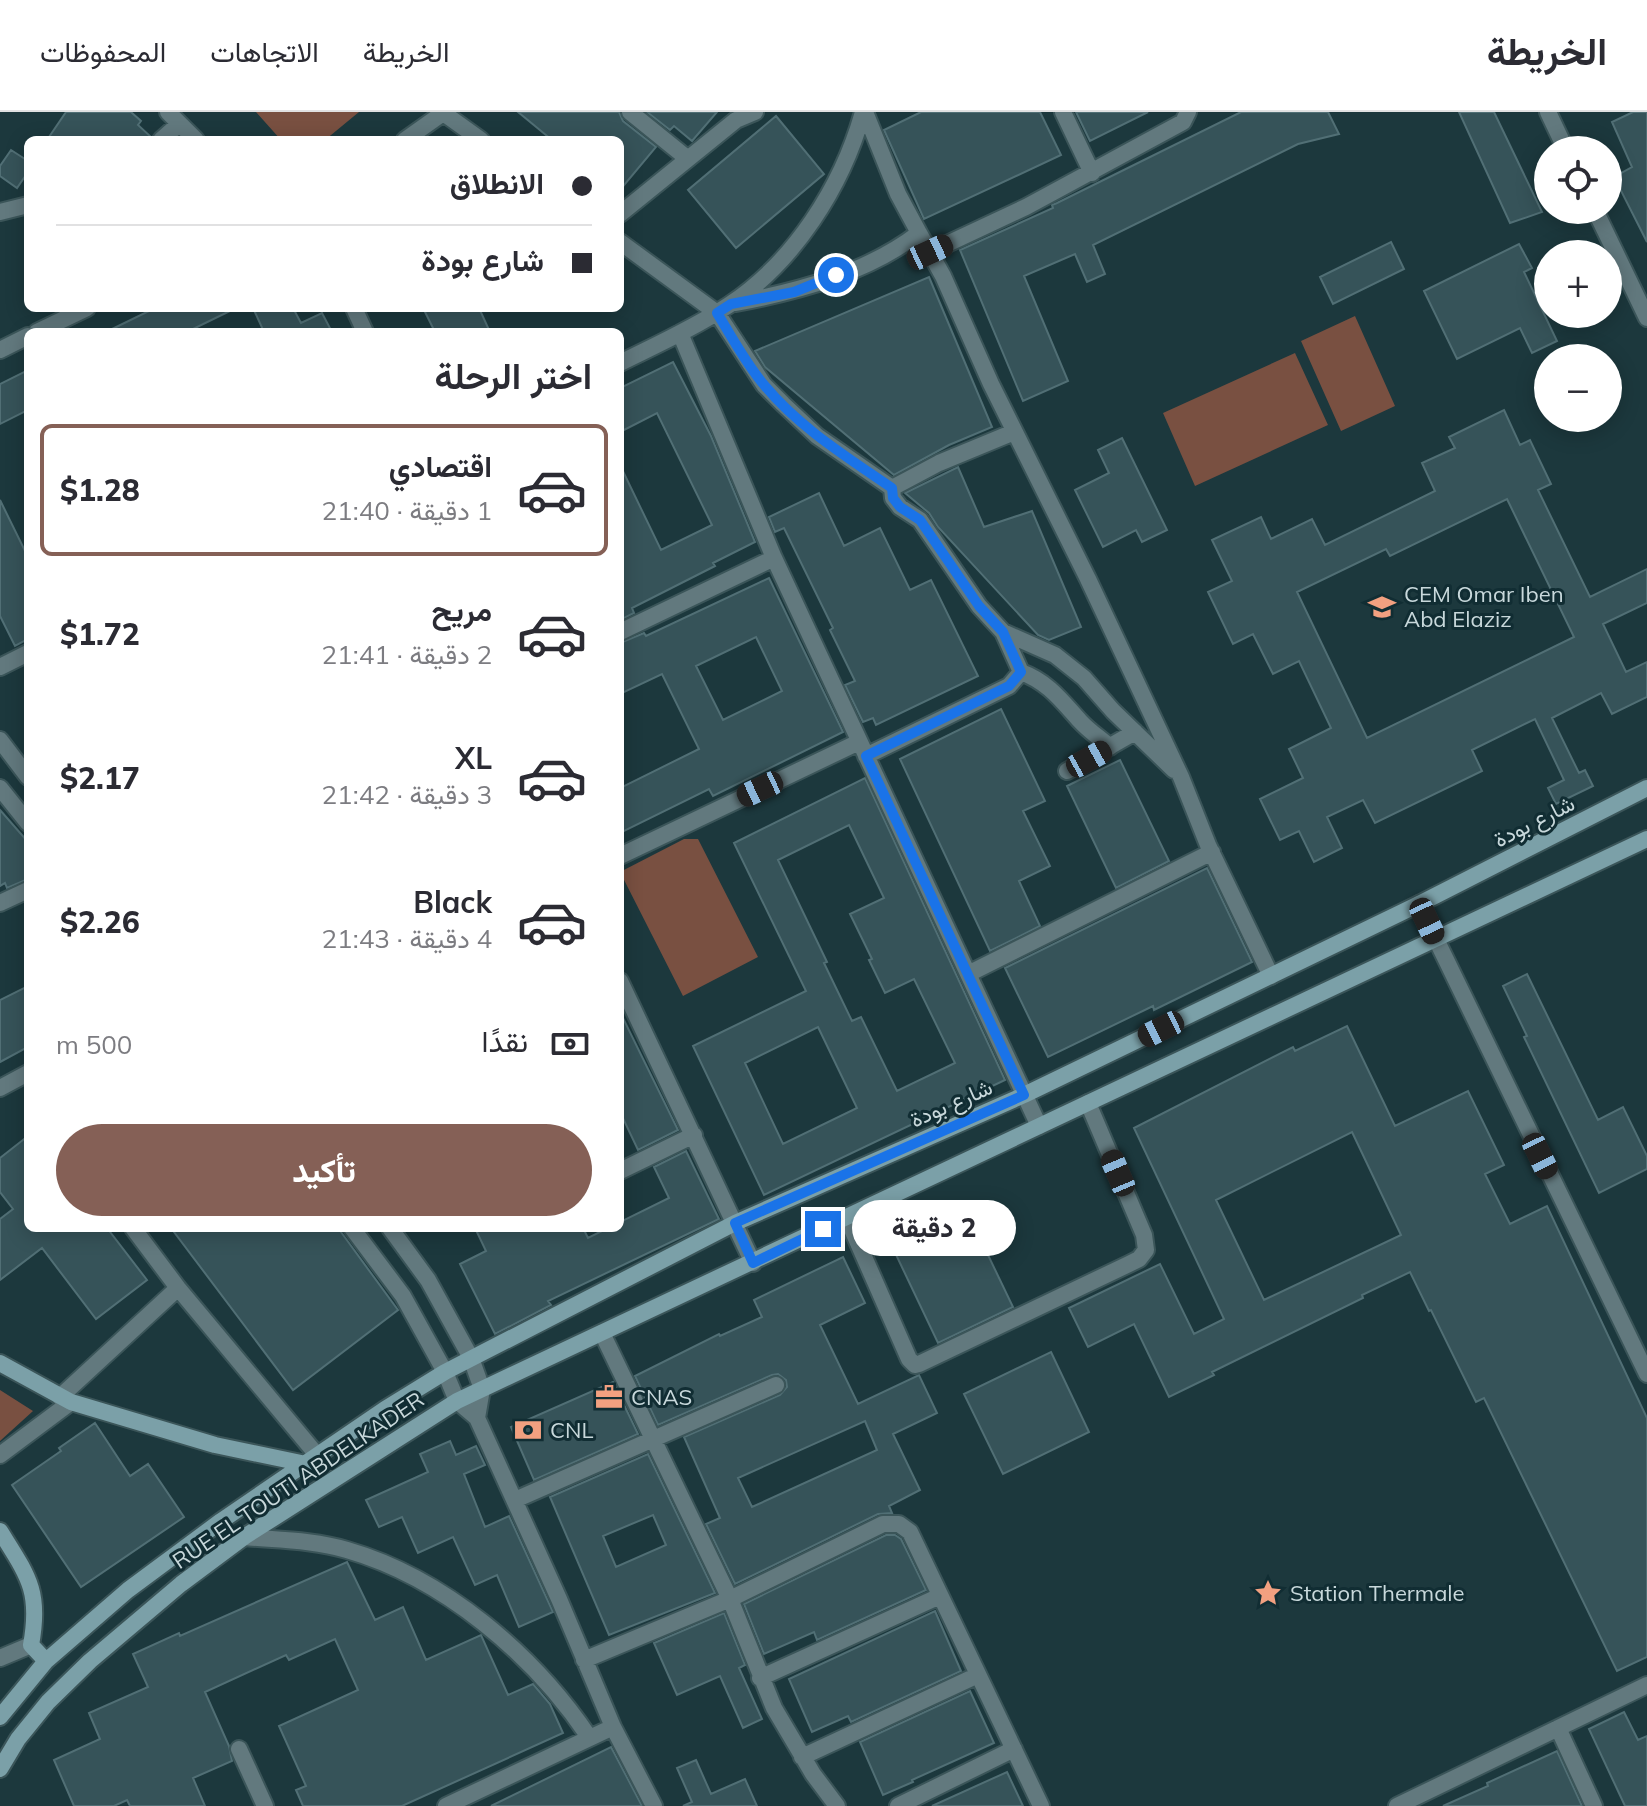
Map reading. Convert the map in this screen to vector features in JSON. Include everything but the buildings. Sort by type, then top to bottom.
[{"type":"street","points":[[410,136],[442,112],[475,136]]},
{"type":"street","points":[[630,112],[688,159]]},
{"type":"street","points":[[624,211],[736,120],[755,112]]},
{"type":"street","points":[[864,112],[893,183],[930,252],[1014,432],[1088,579],[1271,976]]},
{"type":"street","points":[[624,361],[724,308],[759,282],[791,250],[842,167],[864,112]]},
{"type":"street","points":[[1063,112],[1092,173]]},
{"type":"street","points":[[930,252],[1092,173],[1183,122],[1188,112]]},
{"type":"street","points":[[1548,112],[1559,136]]},
{"type":"street","points":[[163,136],[174,118],[192,136]]},
{"type":"street","points":[[0,212],[24,206]]},
{"type":"street","points":[[1602,224],[1647,318]]},
{"type":"street","points":[[724,308],[807,287],[893,252],[919,233]]},
{"type":"street","points":[[624,245],[724,308],[764,385],[817,436],[892,488],[893,498],[900,507],[920,520],[979,606],[1003,632],[1021,672],[1054,690],[1083,724],[1110,747]]},
{"type":"street","points":[[45,328],[79,312]]},
{"type":"street","points":[[680,333],[774,558],[1039,1126]]},
{"type":"street","points":[[0,350],[24,338]]},
{"type":"street","points":[[892,488],[939,463],[1014,432]]},
{"type":"street","points":[[624,630],[774,558]]},
{"type":"street","points":[[1003,632],[1055,655],[1084,678],[1181,777]]},
{"type":"street","points":[[0,667],[24,655]]},
{"type":"street","points":[[624,854],[1009,686],[1021,672]]},
{"type":"street","points":[[1067,771],[1135,732]]},
{"type":"street","points":[[0,740],[24,771]]},
{"type":"street","points":[[0,788],[24,818]]},
{"type":"street","name":"شارع بودة","points":[[445,1372],[735,1223],[1024,1095],[1419,904],[1647,788]]},
{"type":"street","points":[[457,1401],[1647,839]]},
{"type":"street","points":[[968,974],[1212,852]]},
{"type":"street","points":[[0,903],[24,892]]},
{"type":"street","points":[[1419,904],[1647,1374]]},
{"type":"street","points":[[624,989],[753,1263]]},
{"type":"street","points":[[0,1088],[24,1080]]},
{"type":"street","points":[[847,1218],[912,1362],[919,1364],[1129,1264],[1139,1259],[1146,1250],[1144,1235],[1088,1103]]},
{"type":"street","points":[[624,1169],[694,1135]]},
{"type":"street","points":[[136,1232],[311,1459]]},
{"type":"street","points":[[355,1232],[403,1296],[445,1372],[457,1401],[477,1418],[613,1727],[654,1806]]},
{"type":"street","points":[[393,1232],[428,1280],[471,1358],[482,1389],[477,1418]]},
{"type":"street","points":[[0,1455],[66,1400],[178,1288]]},
{"type":"street","points":[[602,1333],[730,1599],[760,1678],[802,1757],[837,1806]]},
{"type":"street","points":[[0,1363],[66,1400],[215,1445],[311,1459]]},
{"type":"street","name":"RUE EL TOUTI ABDELKADER","points":[[0,1717],[46,1661],[128,1590],[311,1459],[445,1372]]},
{"type":"street","points":[[515,1500],[776,1385]]},
{"type":"street","name":"RUE EL TOUTI ABDELKADER","points":[[0,1769],[18,1739],[48,1702],[90,1661],[181,1584],[244,1537],[457,1401]]},
{"type":"street","points":[[584,1660],[730,1599],[883,1524],[899,1524],[910,1532],[1041,1806]]},
{"type":"street","points":[[0,1531],[24,1569],[35,1596],[36,1618],[31,1645]]},
{"type":"street","points":[[244,1537],[346,1549],[416,1579],[479,1621],[525,1661],[563,1700],[589,1737]]},
{"type":"street","points":[[760,1678],[940,1596]]},
{"type":"street","points":[[31,1645],[46,1661]]},
{"type":"street","points":[[0,1658],[31,1645]]},
{"type":"street","points":[[802,1757],[978,1675]]},
{"type":"street","points":[[1397,1806],[1647,1685]]},
{"type":"street","points":[[446,1806],[613,1727]]},
{"type":"street","points":[[1558,1728],[1594,1806]]},
{"type":"street","points":[[239,1749],[265,1806]]},
{"type":"street","points":[[898,1806],[1014,1749]]},
{"type":"shaded area","points":[[256,112],[359,112],[330,136],[277,136]]},
{"type":"shaded area","points":[[1355,316],[1395,406],[1341,431],[1301,341]]},
{"type":"shaded area","points":[[1295,353],[1328,425],[1195,486],[1163,413]]},
{"type":"shaded area","points":[[684,839],[698,839],[758,957],[683,996],[624,880],[624,870]]},
{"type":"shaded area","points":[[0,1390],[33,1411],[0,1441]]},
{"type":"place","name":"CEM Omar Iben Abd Elaziz","points":[[1382,607]]},
{"type":"place","name":"CNAS","points":[[609,1397]]},
{"type":"place","name":"CNL","points":[[528,1430]]},
{"type":"place","name":"Station Thermale","points":[[1268,1593]]},
{"type":"route","points":[[823,1229],[753,1263],[735,1223],[1024,1095],[866,756],[1009,686],[1021,672],[1003,632],[979,606],[920,520],[900,507],[893,498],[892,488],[817,436],[764,385],[717,313],[731,304],[794,292],[836,275]]}]
